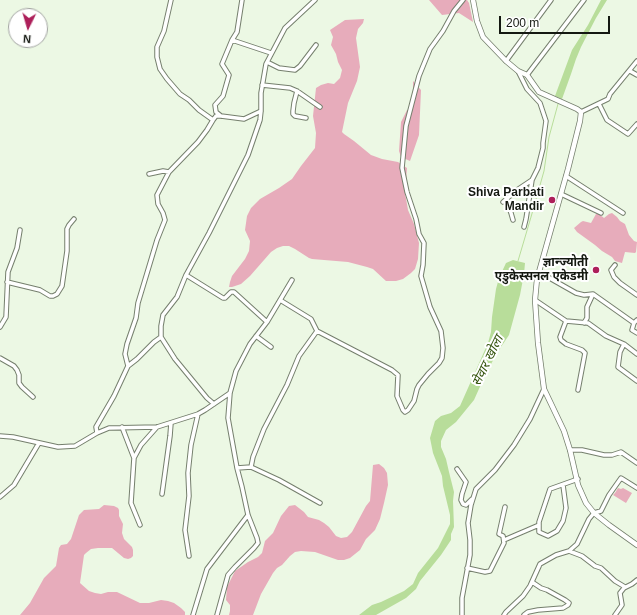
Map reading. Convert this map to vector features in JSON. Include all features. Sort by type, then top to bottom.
[{"type":"street","points":[[171,0],[164,31],[157,47],[160,69],[180,94],[190,100],[199,110],[212,120]]},
{"type":"street","points":[[221,116],[216,112],[215,105],[223,96],[229,75],[222,64],[237,32],[242,0]]},
{"type":"street","points":[[214,404],[207,398],[175,359],[161,337],[163,316],[177,297],[186,275],[248,155],[260,120],[261,93],[267,62],[285,28],[316,0]]},
{"type":"street","points":[[280,300],[312,319],[317,330],[398,374],[397,396],[405,412],[414,401],[419,385],[439,364],[442,358],[443,348],[440,331],[430,307],[421,276],[424,243],[419,234],[402,168],[406,126],[419,76],[430,49],[443,31],[454,11],[463,0]]},
{"type":"street","points":[[473,0],[477,21],[483,36],[506,61],[527,76],[539,92],[581,112]]},
{"type":"street","points":[[506,61],[551,0]]},
{"type":"street","points":[[527,76],[584,0]]},
{"type":"street","points":[[232,40],[272,53]]},
{"type":"street","points":[[267,62],[279,68],[295,70],[300,66],[316,45]]},
{"type":"street","points":[[581,112],[608,99],[610,94],[637,61]]},
{"type":"street","points":[[518,71],[527,89],[540,103],[546,121],[543,153],[532,180],[524,226]]},
{"type":"street","points":[[630,71],[637,75]]},
{"type":"street","points":[[262,85],[290,88],[297,91],[320,107]]},
{"type":"street","points":[[297,91],[293,114],[295,116],[306,118]]},
{"type":"street","points":[[599,104],[607,120],[628,134],[637,124]]},
{"type":"street","points":[[128,366],[126,354],[127,344],[136,318],[138,303],[157,240],[165,220],[158,204],[157,195],[169,172],[198,142],[216,116],[244,119],[261,112]]},
{"type":"street","points":[[581,112],[566,176],[538,272],[535,300],[538,343],[544,389],[564,431],[578,479],[578,484],[586,503],[594,513],[609,526],[637,545]]},
{"type":"street","points":[[149,174],[169,172]]},
{"type":"street","points":[[566,176],[623,213]]},
{"type":"street","points":[[513,220],[505,200],[532,180]]},
{"type":"street","points":[[561,194],[601,213]]},
{"type":"street","points":[[7,282],[40,290],[50,296],[58,294],[62,286],[67,251],[67,229],[74,219]]},
{"type":"street","points":[[0,327],[6,317],[8,272],[17,248],[20,230]]},
{"type":"street","points":[[615,265],[611,270],[614,277],[637,295]]},
{"type":"street","points":[[538,272],[576,293],[584,295],[593,294],[635,322],[632,330],[637,334]]},
{"type":"street","points":[[186,275],[223,298],[231,292],[234,292],[267,322]]},
{"type":"street","points":[[217,615],[228,575],[258,543],[248,515],[237,468],[228,418],[230,393],[236,371],[250,344],[267,322],[292,280]]},
{"type":"street","points":[[584,323],[587,318],[587,307],[593,294]]},
{"type":"street","points":[[535,300],[566,321],[588,323],[606,336],[624,344],[637,354]]},
{"type":"street","points":[[566,321],[560,340],[582,350],[584,353],[578,390]]},
{"type":"street","points":[[251,467],[253,457],[264,429],[287,385],[299,356],[317,330]]},
{"type":"street","points":[[256,336],[271,347]]},
{"type":"street","points":[[97,433],[96,428],[114,396],[128,366],[161,337]]},
{"type":"street","points":[[624,344],[620,352],[618,367],[637,381]]},
{"type":"street","points":[[0,358],[14,366],[19,375],[19,383],[34,396]]},
{"type":"street","points":[[462,615],[462,598],[470,554],[468,523],[476,488],[495,470],[514,445],[530,419],[544,389]]},
{"type":"street","points":[[0,436],[13,437],[58,447],[75,446],[109,428],[157,427],[198,414],[230,393]]},
{"type":"street","points":[[189,556],[185,530],[189,496],[188,473],[191,445],[198,414]]},
{"type":"street","points":[[162,494],[171,423]]},
{"type":"street","points":[[122,427],[134,458]]},
{"type":"street","points":[[140,525],[131,503],[134,458],[141,445],[157,427]]},
{"type":"street","points":[[0,497],[14,485],[39,443]]},
{"type":"street","points":[[570,450],[582,450],[612,456],[621,452],[637,463]]},
{"type":"street","points":[[237,468],[251,467],[279,480],[320,504]]},
{"type":"street","points":[[457,469],[466,482],[461,498],[463,504],[467,505],[473,498]]},
{"type":"street","points":[[504,615],[523,596],[530,586],[540,564],[556,555],[569,551],[577,544],[589,519],[594,513],[601,511],[609,495],[621,478],[637,488]]},
{"type":"street","points":[[563,485],[566,508],[563,521],[557,531],[548,536],[539,532],[539,522],[550,489],[578,479]]},
{"type":"street","points":[[467,568],[485,572],[490,571],[504,543],[503,536],[500,534],[505,507]]},
{"type":"street","points":[[193,615],[207,569],[248,515]]},
{"type":"street","points":[[504,540],[539,525]]},
{"type":"street","points":[[569,551],[582,556],[595,566],[601,568],[625,587]]},
{"type":"street","points":[[615,615],[622,605],[620,594],[625,587],[637,580]]},
{"type":"street","points":[[524,615],[528,612],[538,610],[563,608],[569,603],[532,582]]},
{"type":"shaded area","points":[[429,0],[467,0],[473,22],[459,13],[442,15]]},
{"type":"shaded area","points":[[364,19],[363,23],[358,29],[356,38],[360,67],[357,81],[348,103],[342,132],[371,155],[398,162],[407,168],[405,193],[408,210],[414,224],[419,243],[418,259],[415,269],[403,279],[386,281],[373,269],[348,262],[312,259],[289,246],[283,246],[271,252],[241,284],[229,287],[232,276],[249,251],[250,241],[245,230],[247,216],[251,208],[260,199],[292,179],[315,148],[316,133],[313,116],[316,88],[328,83],[334,84],[340,78],[342,70],[331,45],[333,37],[330,30],[345,20]]},
{"type":"shaded area","points":[[413,81],[421,90],[419,135],[410,161],[401,157],[399,151],[401,122],[407,110],[412,109],[415,98]]},
{"type":"shaded area","points":[[612,213],[625,224],[629,235],[634,241],[637,242],[636,252],[625,252],[622,263],[615,261],[612,257],[577,232],[574,228],[583,221],[591,223],[596,214],[599,214],[604,218]]},
{"type":"shaded area","points":[[379,464],[387,473],[388,485],[380,519],[375,530],[366,539],[360,550],[350,558],[344,560],[338,560],[315,552],[295,552],[273,573],[261,594],[253,615],[229,615],[230,605],[226,600],[227,587],[235,571],[262,553],[265,541],[273,533],[281,516],[289,506],[295,505],[308,517],[324,523],[336,536],[341,538],[347,537],[352,532],[370,501],[373,465]]},
{"type":"shaded area","points":[[618,488],[623,488],[632,493],[626,503],[613,495]]},
{"type":"shaded area","points":[[104,505],[118,508],[119,516],[123,524],[122,533],[124,539],[132,547],[133,556],[128,559],[124,558],[112,548],[91,549],[84,555],[80,583],[89,591],[95,593],[101,594],[117,592],[140,603],[149,603],[161,600],[168,601],[181,608],[185,612],[185,615],[20,615],[30,603],[44,578],[56,566],[59,548],[61,545],[67,544],[71,539],[79,515],[84,510],[99,509]]},
{"type":"water","points":[[601,0],[607,0],[581,47],[562,99],[555,96],[572,50],[588,25]]},
{"type":"water","points":[[513,260],[525,263],[520,295],[509,335],[487,371],[474,400],[456,422],[446,430],[441,441],[441,447],[446,459],[454,492],[454,527],[451,534],[451,540],[420,581],[416,589],[406,598],[376,615],[359,615],[372,605],[404,591],[413,584],[418,573],[438,548],[450,524],[450,515],[442,476],[433,453],[430,438],[435,421],[441,416],[451,413],[460,406],[488,343],[499,278],[506,263]]},
{"type":"waterway","name":"सेवार खोला","points":[[518,261],[544,171],[549,137],[558,104]]},
{"type":"place","name":"Shiva Parbati Mandir","points":[[552,200]]},
{"type":"place","name":"ज्ञान्ज्योती एडुकेस्सनल एकेडमी","points":[[596,270]]}]
